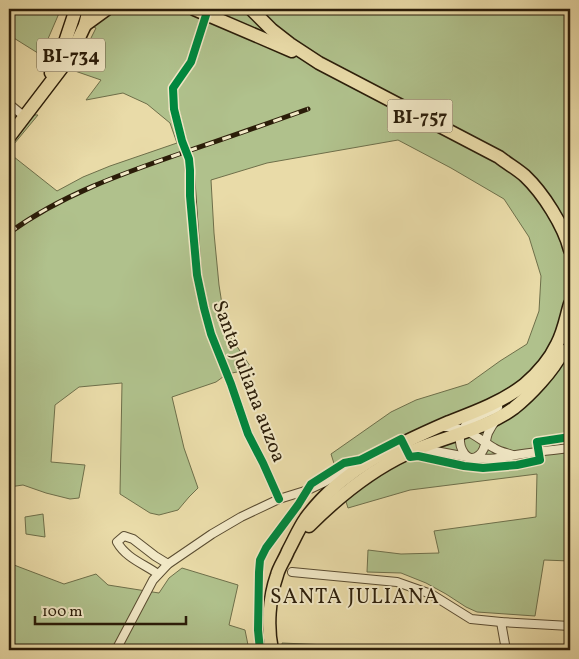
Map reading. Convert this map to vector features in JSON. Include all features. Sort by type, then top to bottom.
[{"type":"main road","name":"BI-734","points":[[40,95],[64,45],[76,9]]},
{"type":"main road","name":"BI-734","points":[[9,137],[70,57],[85,25],[89,9]]},
{"type":"main road","points":[[85,25],[107,9]]},
{"type":"main road","points":[[194,9],[319,63]]},
{"type":"main road","name":"BI-757","points":[[251,9],[272,30],[319,63],[499,157],[525,176],[547,202],[568,240],[570,250]]},
{"type":"main road","points":[[272,650],[269,622],[271,597],[277,575],[306,519],[334,484],[403,442],[480,410],[504,398],[524,384],[551,356],[561,336],[570,304]]},
{"type":"main road","points":[[293,542],[337,500],[385,466],[400,457],[498,417],[513,408],[534,391],[550,372],[560,357],[570,334]]},
{"type":"street","name":"Santa Juliana auzoa","points":[[206,14],[191,62],[173,88],[174,109],[188,159],[197,275],[211,334],[248,434],[278,499]]},
{"type":"street","points":[[9,104],[25,117]]},
{"type":"street","points":[[470,458],[462,451],[460,444],[468,422],[504,404],[524,384]]},
{"type":"street","points":[[470,458],[479,456],[483,451],[488,433],[498,417]]},
{"type":"street","points":[[439,426],[464,431],[486,442],[495,449],[515,455]]},
{"type":"street","points":[[417,450],[430,450],[484,460],[570,448]]},
{"type":"street","points":[[334,484],[350,468],[366,463]]},
{"type":"street","points":[[116,650],[153,580],[168,564],[212,534],[278,499],[334,484],[354,477],[369,468],[385,466]]},
{"type":"street","points":[[158,574],[131,557],[121,549],[117,542],[124,536],[168,564]]},
{"type":"street","points":[[292,572],[397,582],[431,594],[471,619],[566,624],[570,626]]},
{"type":"street","points":[[501,622],[506,650]]},
{"type":"green space","points":[[9,9],[570,9],[570,561],[544,560],[535,616],[477,612],[426,583],[401,573],[367,572],[368,550],[401,554],[439,553],[434,531],[536,517],[537,474],[410,490],[348,508],[331,454],[391,412],[416,400],[468,384],[527,344],[539,311],[541,276],[529,237],[504,199],[398,140],[267,163],[211,180],[219,285],[226,330],[252,369],[227,374],[216,382],[172,397],[184,448],[198,488],[178,510],[159,515],[150,513],[120,494],[122,383],[79,387],[55,405],[51,462],[85,465],[79,498],[70,499],[23,485],[9,487],[9,153],[57,191],[83,177],[110,166],[177,143],[170,123],[147,104],[123,93],[86,100],[101,80],[72,70],[96,28],[60,11],[41,55],[9,35]]},
{"type":"green space","points":[[9,114],[38,115],[9,150]]},
{"type":"green space","points":[[43,514],[45,537],[26,534],[25,517]]},
{"type":"green space","points":[[9,562],[64,584],[96,574],[108,585],[159,593],[169,578],[182,568],[238,585],[229,625],[245,630],[249,650],[9,650]]},
{"type":"green space","points":[[282,643],[444,650],[283,650]]},
{"type":"railway","points":[[9,233],[49,207],[92,187],[137,169],[308,109]]},
{"type":"cycle path","points":[[206,15],[191,62],[173,88],[174,109],[182,141],[189,159],[190,196],[197,275],[211,334],[248,434],[279,499]]},
{"type":"cycle path","points":[[260,650],[258,630],[260,560],[266,548],[311,484],[344,463],[360,460],[401,439],[410,457],[418,456],[483,468],[517,465],[540,460],[537,442],[570,437]]},
{"type":"district","name":"SANTA JULIANA","points":[[355,596]]}]
